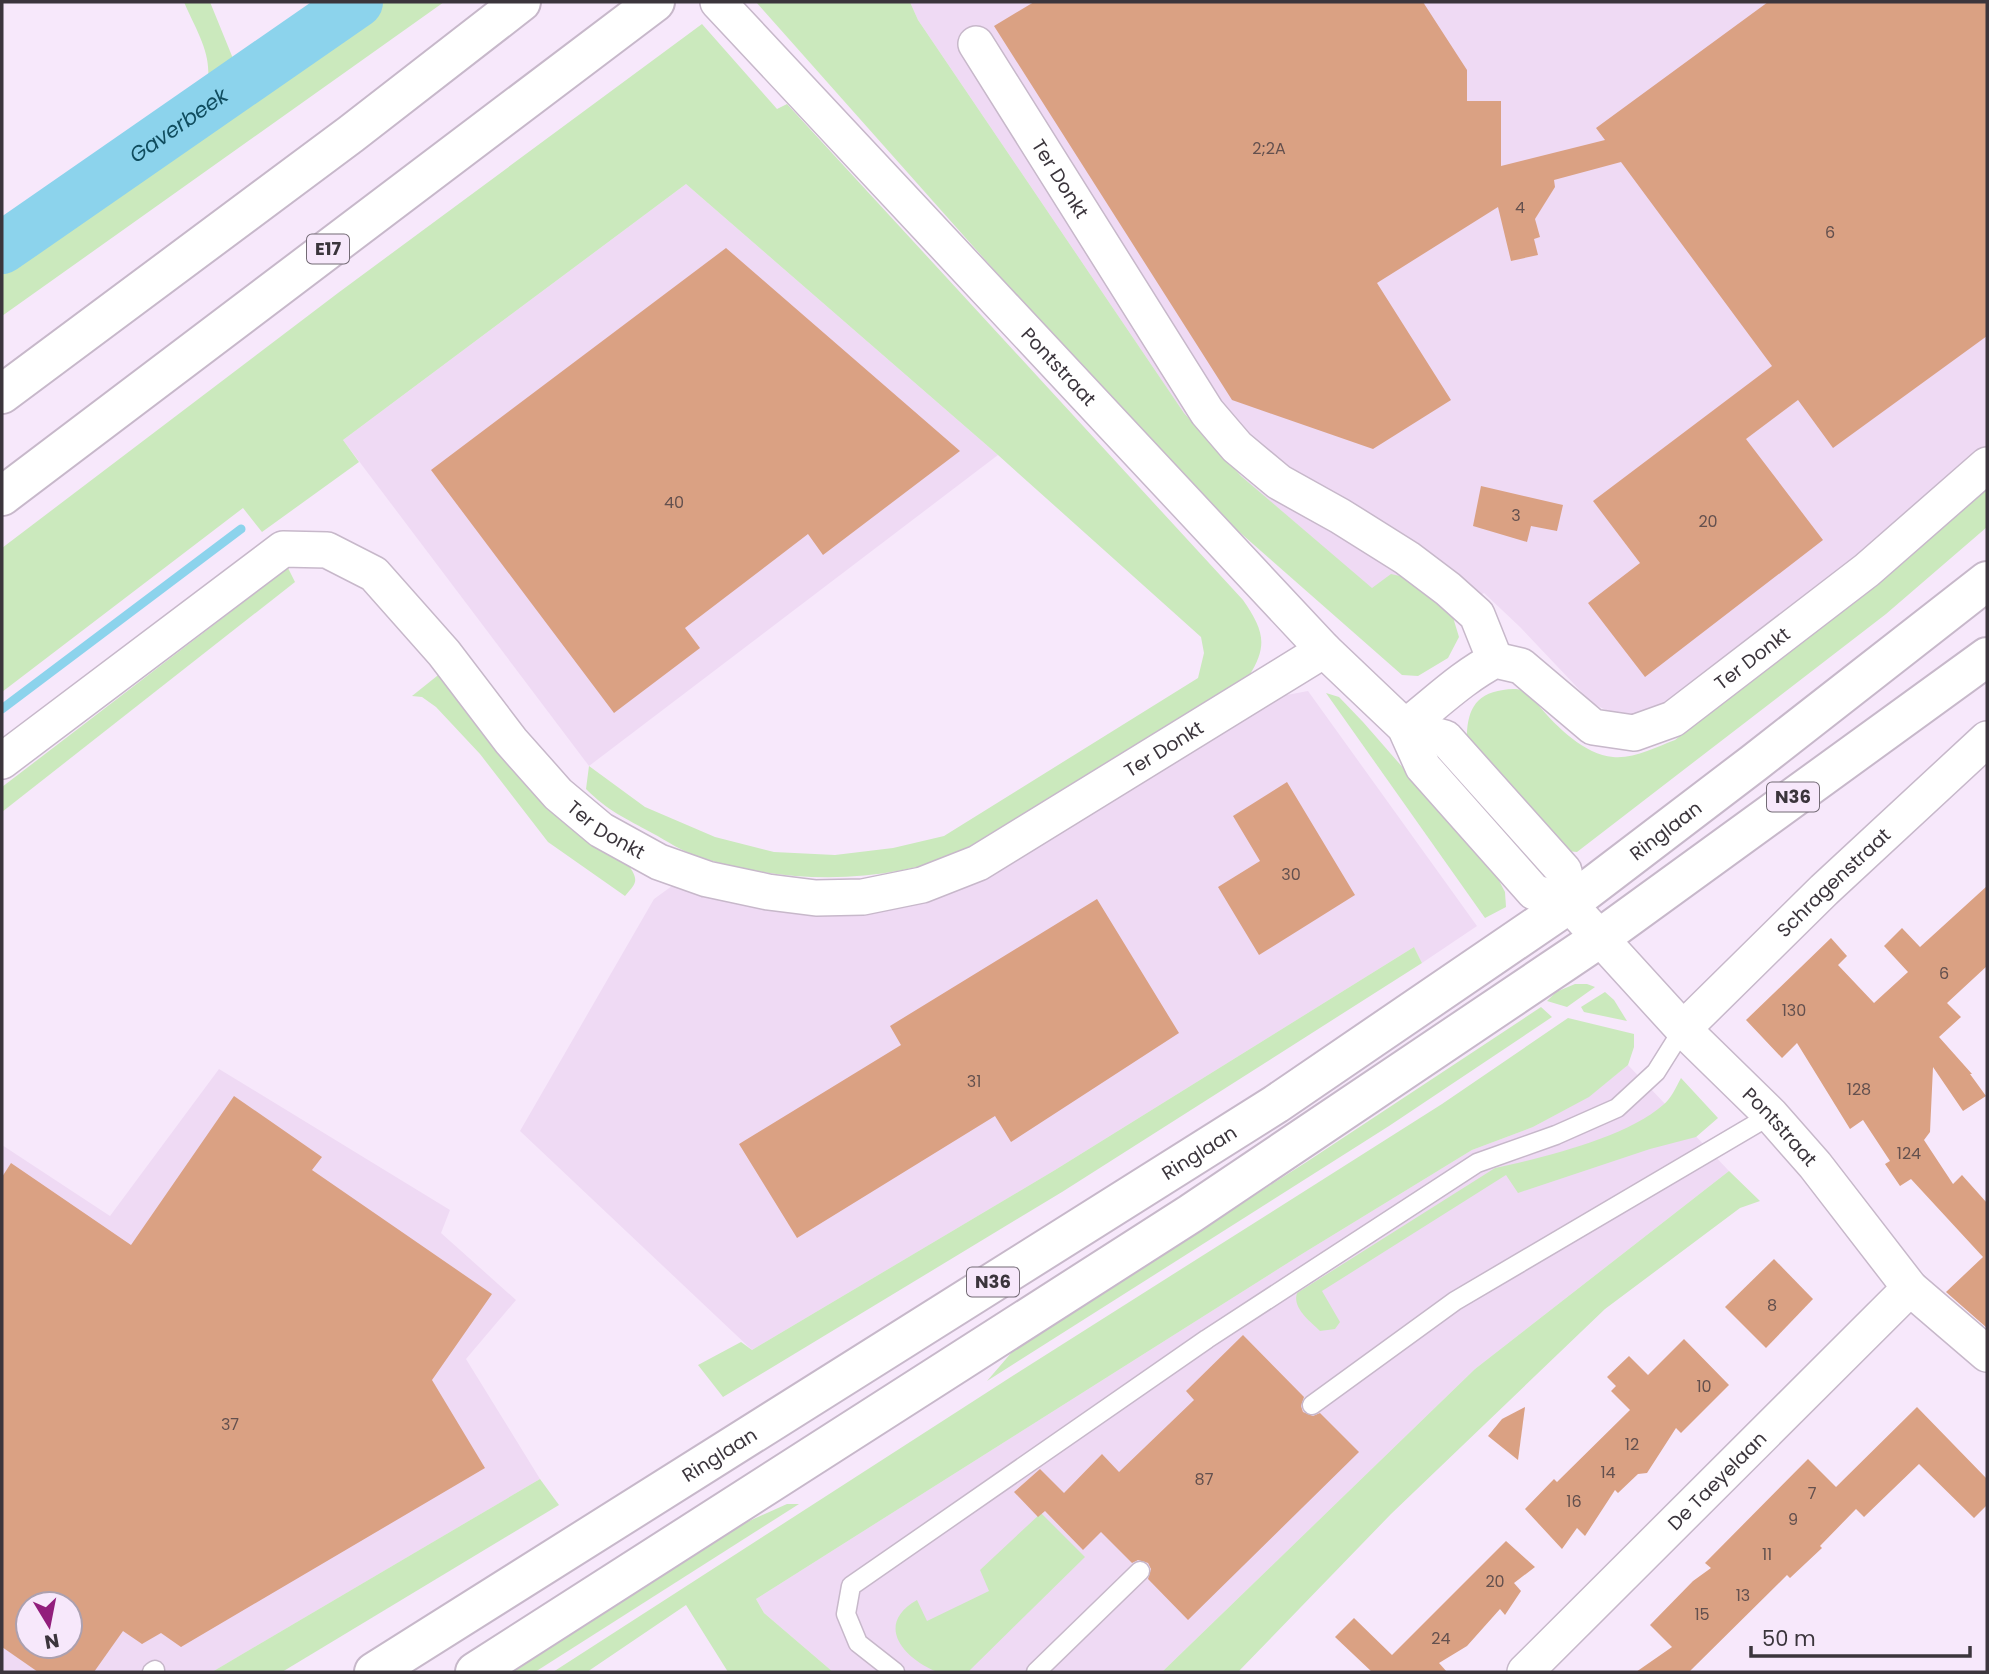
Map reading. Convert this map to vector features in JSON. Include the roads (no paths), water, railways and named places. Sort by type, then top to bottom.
[{"type":"main road","points":[[2,394],[351,134],[521,2]]},
{"type":"main road","name":"E17","points":[[2,496],[655,2]]},
{"type":"main road","name":"Ringlaan","points":[[374,1672],[1276,1104],[1569,904],[1987,581]]},
{"type":"main road","name":"N36","points":[[475,1672],[1191,1214],[1600,938],[1987,657]]},
{"type":"street","name":"Pontstraat","points":[[718,2],[1324,650],[1405,727],[1423,767],[1534,892],[1569,904],[1683,1029],[1771,1115],[1815,1165],[1910,1287],[1987,1354]]},
{"type":"street","name":"Ter Donkt","points":[[976,44],[1207,412],[1237,447],[1279,482],[1373,537],[1448,589],[1477,615],[1495,660],[1521,666],[1593,727],[1634,733],[1673,719],[1867,570],[1987,465]]},
{"type":"street","name":"Ter Donkt","points":[[2,761],[283,549],[327,550],[374,574],[444,653],[511,741],[542,776],[558,794],[601,830],[659,862],[707,879],[768,892],[816,898],[863,897],[922,886],[978,863],[1324,650]]},
{"type":"street","points":[[1405,727],[1440,701],[1472,671],[1495,660]]},
{"type":"street","name":"Schragenstraat","points":[[1683,1029],[1824,890],[1987,739]]},
{"type":"street","name":"De Taeyelaan","points":[[1525,1672],[1910,1287]]},
{"type":"lane","points":[[895,1672],[858,1643],[846,1614],[851,1586],[1208,1339],[1477,1163],[1556,1135],[1617,1108],[1656,1072],[1683,1029]]},
{"type":"lane","points":[[1312,1405],[1455,1301],[1771,1115]]},
{"type":"lane","points":[[1036,1672],[1140,1571]]},
{"type":"waterway","name":"Gaverbeek","points":[[2,248],[357,2]]},
{"type":"waterway","points":[[2,709],[241,529]]}]
